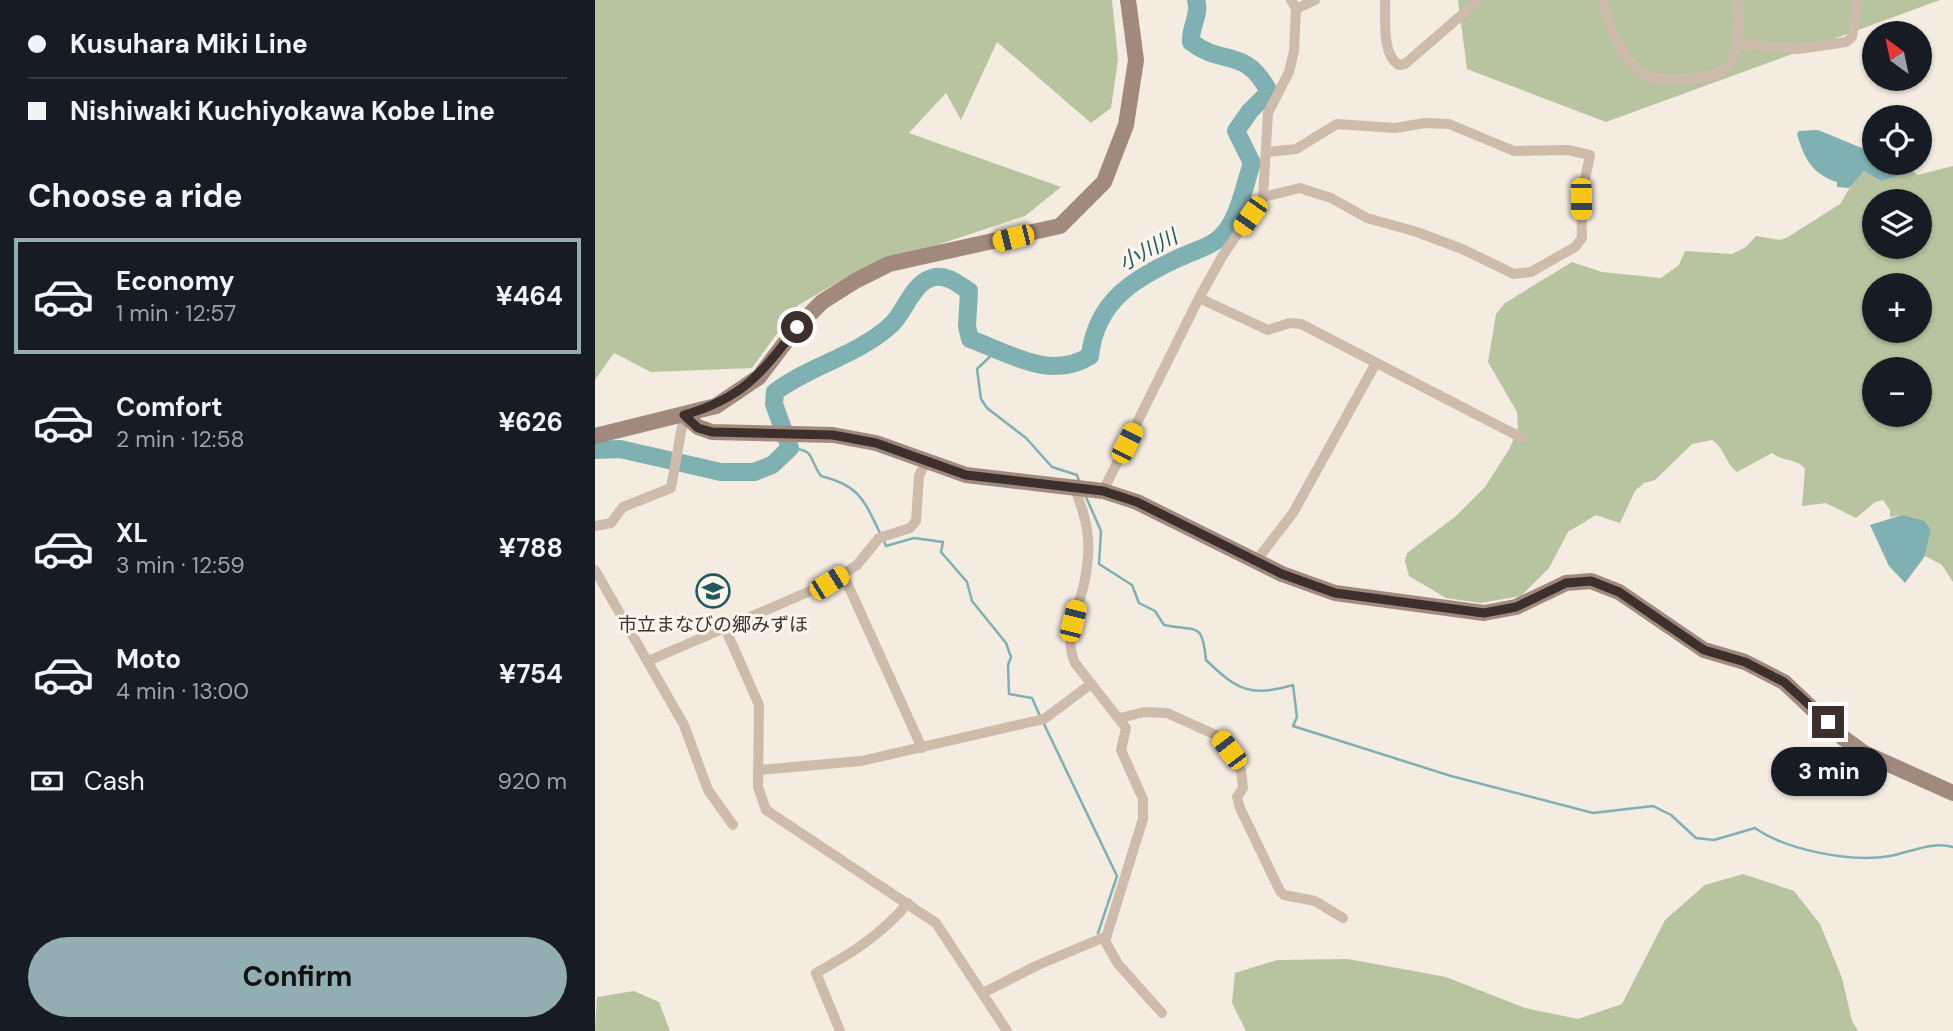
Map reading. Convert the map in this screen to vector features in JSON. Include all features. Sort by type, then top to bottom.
[{"type":"main road","points":[[595,436],[716,406],[759,377],[797,327],[823,302],[855,281],[889,264],[1060,226],[1104,182],[1126,125],[1136,60],[1128,0]]},
{"type":"main road","points":[[684,415],[698,428],[712,432],[833,435],[876,443],[966,475],[998,481],[1090,490],[1137,502],[1256,561],[1335,593],[1484,613],[1516,607],[1566,583],[1598,583],[1619,592],[1704,650],[1745,662],[1784,682],[1864,753],[1952,789]]},
{"type":"street","points":[[1161,1013],[1107,949],[1107,936],[1143,819],[1143,799],[1121,750],[1126,728],[1075,663],[1068,640],[1085,580],[1090,490],[1223,254],[1263,197],[1268,113],[1289,72],[1294,51],[1293,4],[1315,0]]},
{"type":"street","points":[[1385,0],[1388,52],[1399,65],[1405,64],[1479,0]]},
{"type":"street","points":[[1602,0],[1613,34],[1633,65],[1646,75],[1661,80],[1717,75],[1731,66],[1737,44],[1737,0]]},
{"type":"street","points":[[1737,44],[1799,49],[1846,42],[1852,37],[1858,0]]},
{"type":"street","points":[[1263,197],[1300,188],[1331,198],[1367,218],[1417,232],[1462,249],[1514,274],[1531,272],[1575,247],[1582,238],[1581,199],[1590,155],[1568,150],[1514,151],[1450,124],[1425,123],[1395,128],[1337,124],[1296,149],[1267,152]]},
{"type":"street","points":[[1199,298],[1268,330],[1290,323],[1301,324],[1522,438]]},
{"type":"street","points":[[1256,561],[1293,513],[1376,363]]},
{"type":"street","points":[[595,526],[611,523],[624,507],[671,488],[684,415]]},
{"type":"street","points":[[648,661],[842,574],[867,556],[879,538],[910,528],[916,521],[919,476],[926,461]]},
{"type":"street","points":[[595,570],[684,725],[708,790],[733,825]]},
{"type":"street","points":[[842,574],[922,748]]},
{"type":"street","points":[[725,628],[759,705],[758,787],[766,810],[908,904],[945,933],[1007,1031]]},
{"type":"street","points":[[759,770],[861,761],[1044,719],[1091,684]]},
{"type":"street","points":[[1120,718],[1144,712],[1167,713],[1218,736],[1241,771],[1243,788],[1237,797],[1240,808],[1280,891],[1284,895],[1325,905],[1343,919]]},
{"type":"street","points":[[840,1031],[816,973],[862,947],[886,929],[908,904]]},
{"type":"street","points":[[983,993],[1038,965],[1107,936]]},
{"type":"green space","points":[[595,0],[1112,0],[1118,59],[1111,108],[1091,123],[997,42],[961,120],[946,93],[909,133],[1061,187],[1025,216],[855,272],[797,306],[752,368],[651,372],[614,353],[595,380]]},
{"type":"green space","points":[[1458,0],[1940,0],[1883,21],[1862,21],[1862,28],[1606,122],[1467,69]]},
{"type":"green space","points":[[1953,166],[1953,582],[1942,565],[1925,556],[1931,530],[1902,515],[1890,517],[1890,510],[1883,500],[1875,502],[1856,518],[1826,503],[1802,506],[1805,469],[1802,466],[1772,453],[1737,472],[1712,440],[1692,444],[1655,480],[1644,483],[1635,491],[1620,523],[1596,515],[1568,532],[1549,568],[1521,596],[1480,603],[1446,598],[1409,576],[1405,561],[1407,553],[1456,516],[1485,487],[1510,448],[1518,428],[1517,412],[1488,362],[1496,314],[1505,303],[1572,262],[1602,272],[1661,278],[1679,265],[1685,251],[1732,254],[1746,247],[1756,236],[1780,240],[1840,204],[1855,179],[1862,173],[1881,181],[1900,175],[1932,175],[1932,171]]},
{"type":"green space","points":[[1743,874],[1794,891],[1820,924],[1842,978],[1852,1021],[1858,1031],[1246,1031],[1232,1003],[1235,973],[1277,960],[1348,959],[1446,977],[1525,1008],[1578,1019],[1622,1004],[1665,920],[1705,885]]},
{"type":"green space","points":[[634,991],[659,1002],[670,1031],[595,1031],[597,997]]},
{"type":"water","points":[[1818,130],[1862,148],[1862,173],[1849,188],[1837,187],[1837,182],[1828,179],[1810,164],[1797,134],[1799,131]]},
{"type":"water","points":[[1871,175],[1900,175],[1881,181]]},
{"type":"water","points":[[1902,515],[1924,521],[1931,530],[1925,556],[1905,583],[1889,566],[1870,525]]},
{"type":"waterway","name":"小川川","points":[[595,450],[620,449],[721,472],[754,472],[772,465],[790,448],[774,404],[775,392],[879,335],[897,318],[915,290],[935,277],[949,279],[969,291],[967,326],[970,339],[1015,357],[1045,365],[1060,366],[1090,356],[1100,320],[1121,293],[1149,273],[1217,240],[1230,225],[1243,194],[1252,163],[1236,131],[1250,111],[1269,92],[1251,68],[1191,42],[1197,10],[1196,0]]},
{"type":"waterway","points":[[998,349],[977,369],[981,399],[987,408],[1026,438],[1052,467],[1077,475],[1079,481]]},
{"type":"waterway","points":[[790,448],[808,453],[821,476],[845,485],[860,496],[881,535]]},
{"type":"waterway","points":[[1086,497],[1101,531],[1099,564],[1132,585],[1139,603],[1155,611],[1164,625],[1196,630],[1203,639],[1206,660],[1227,679],[1255,691],[1293,685],[1297,717],[1293,726],[1451,776],[1593,813],[1653,806],[1671,815],[1696,838],[1714,840],[1755,828],[1784,843],[1820,853],[1857,858],[1890,856],[1929,846],[1953,847]]},
{"type":"waterway","points":[[884,541],[886,546],[914,538],[943,542],[941,552],[967,582],[972,601],[1006,643],[1011,657],[1008,665],[1009,694],[1032,698],[1040,716]]},
{"type":"waterway","points":[[1043,722],[1117,876],[1098,933]]},
{"type":"place","name":"市立まなびの郷みずほ","points":[[713,591]]},
{"type":"route","points":[[797,327],[759,377],[716,406],[684,415],[698,428],[712,432],[833,435],[894,448],[944,469],[966,475],[998,481],[1103,491],[1137,502],[1282,574],[1335,593],[1484,613],[1516,607],[1566,583],[1591,581],[1619,592],[1685,640],[1704,650],[1745,662],[1784,682],[1828,722]]}]
